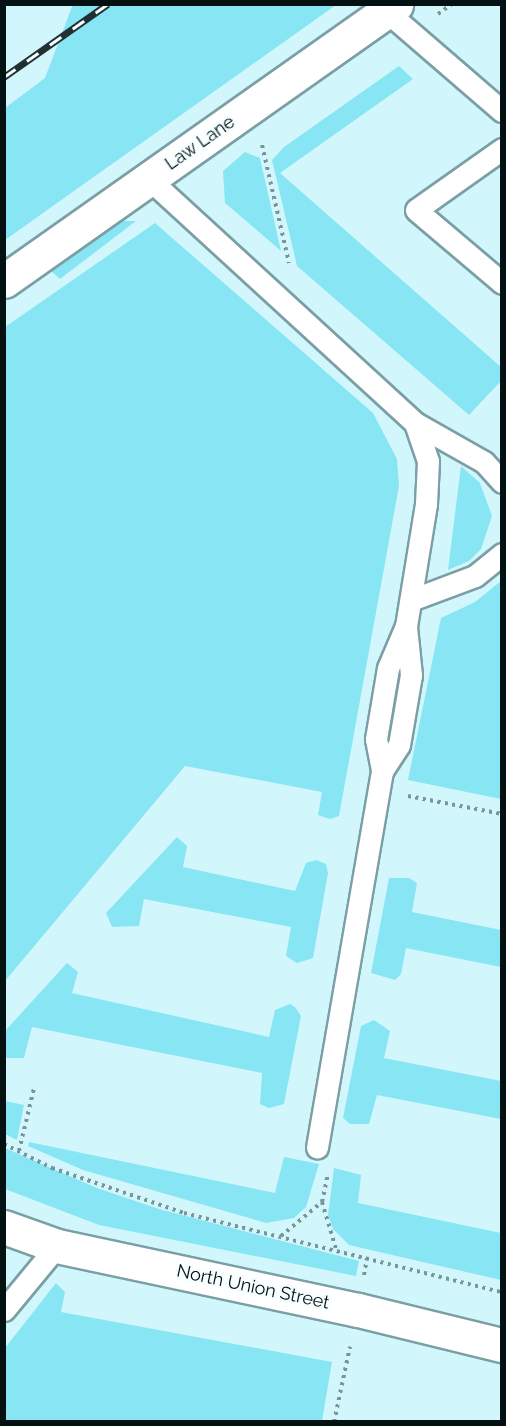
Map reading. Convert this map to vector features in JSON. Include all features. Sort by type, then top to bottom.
[{"type":"street","name":"Law Lane","points":[[4,281],[391,8]]},
{"type":"street","name":"North Union Street","points":[[4,1227],[57,1246],[358,1310],[501,1345]]},
{"type":"lane","points":[[391,8],[501,111]]},
{"type":"lane","points":[[501,149],[416,210],[501,283]]},
{"type":"lane","points":[[149,179],[415,423],[484,462],[501,482]]},
{"type":"lane","points":[[317,1147],[382,771],[376,739],[388,668],[406,626],[426,504],[428,461],[415,423]]},
{"type":"lane","points":[[411,600],[475,576],[501,554]]},
{"type":"lane","points":[[4,1310],[57,1246]]},
{"type":"path","points":[[260,138],[290,265]]},
{"type":"path","points":[[19,1151],[34,1088]]},
{"type":"path","points":[[4,1144],[52,1168],[184,1213],[501,1292]]},
{"type":"path","points":[[281,1236],[322,1202],[337,1250]]},
{"type":"shaded area","points":[[73,4],[336,5],[5,240],[5,108],[45,78]]},
{"type":"shaded area","points":[[399,66],[413,79],[280,173],[501,367],[501,381],[469,415],[297,266],[272,160],[284,147]]},
{"type":"shaded area","points":[[245,152],[260,158],[281,251],[225,203],[223,171]]},
{"type":"shaded area","points":[[122,221],[136,221],[60,279],[50,270]]},
{"type":"shaded area","points":[[155,223],[373,413],[397,459],[399,486],[339,816],[330,819],[318,815],[322,792],[185,766],[5,981],[5,327]]},
{"type":"shaded area","points":[[461,466],[480,483],[492,516],[481,549],[469,561],[448,570]]},
{"type":"shaded area","points":[[501,581],[501,799],[408,780],[441,618],[475,602]]},
{"type":"shaded area","points":[[177,837],[187,846],[183,867],[295,891],[306,863],[316,860],[326,864],[328,873],[313,958],[297,963],[286,956],[291,927],[144,899],[139,926],[112,927],[106,913]]},
{"type":"shaded area","points":[[389,878],[409,878],[417,883],[412,912],[501,930],[501,967],[406,948],[401,974],[395,980],[371,973]]},
{"type":"shaded area","points":[[67,963],[78,972],[72,993],[269,1037],[275,1010],[290,1004],[295,1007],[301,1016],[284,1104],[269,1108],[260,1104],[262,1073],[32,1027],[24,1058],[5,1058],[5,1031]]},
{"type":"shaded area","points":[[374,1020],[390,1031],[384,1058],[501,1081],[501,1119],[377,1095],[369,1124],[350,1124],[343,1118],[361,1026]]},
{"type":"shaded area","points":[[5,1101],[24,1105],[17,1140],[5,1134]]},
{"type":"shaded area","points":[[29,1142],[275,1193],[284,1157],[319,1164],[306,1207],[294,1218],[266,1223],[83,1170],[28,1146]]},
{"type":"shaded area","points":[[5,1148],[97,1188],[159,1209],[359,1261],[356,1276],[99,1225],[5,1189]]},
{"type":"shaded area","points":[[334,1168],[361,1175],[358,1203],[501,1233],[501,1280],[349,1245],[333,1229],[328,1215]]},
{"type":"shaded area","points":[[56,1283],[65,1292],[61,1312],[332,1362],[322,1421],[5,1421],[5,1348]]},
{"type":"railway","points":[[4,77],[108,4]]}]
